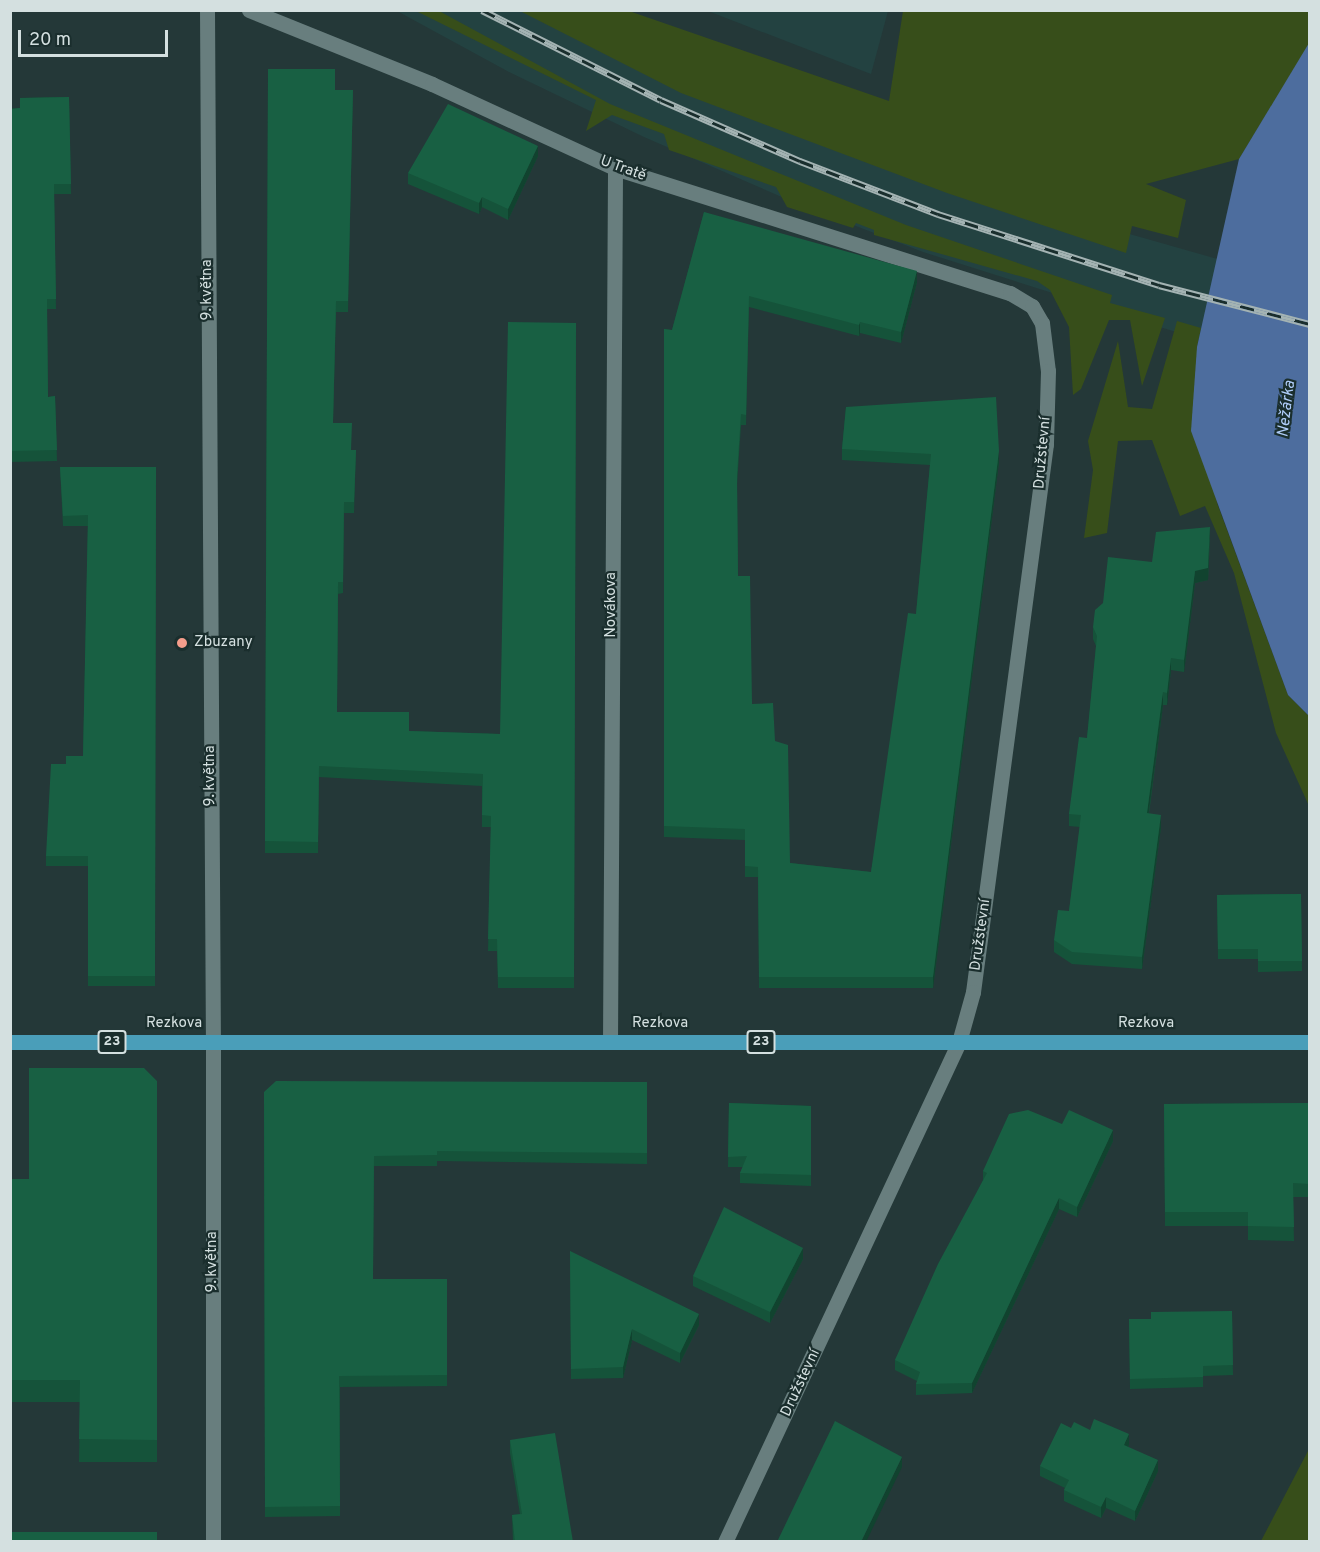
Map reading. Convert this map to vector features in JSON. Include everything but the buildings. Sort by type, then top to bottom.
[{"type":"main road","name":"Rezkova","points":[[10,1042],[1309,1042]]},
{"type":"street","name":"9. května","points":[[207,10],[213,1042],[213,1542]]},
{"type":"street","name":"U Tratě","points":[[249,10],[432,84],[615,168],[1010,292]]},
{"type":"street","name":"Novákova","points":[[610,1042],[615,168]]},
{"type":"street","name":"Družstevní","points":[[725,1542],[959,1042],[973,992],[1046,444],[1048,371],[1042,323],[1032,306],[1010,292]]},
{"type":"shaded area","points":[[397,11],[571,11],[1091,223],[1235,264],[1214,344],[923,252],[784,198],[644,137],[509,72]]},
{"type":"shaded area","points":[[708,11],[888,11],[871,74]]},
{"type":"green space","points":[[416,11],[439,11],[610,104],[906,225],[1112,295],[1110,303],[1165,318],[1142,386],[1130,320],[1109,320],[1081,389],[1073,395],[1069,327],[1050,290],[1037,281],[874,235],[874,230],[856,223],[853,228],[787,207],[776,187],[669,150],[664,134],[612,115],[586,131],[596,100]]},
{"type":"green space","points":[[520,11],[629,11],[889,101],[903,11],[1309,11],[1310,43],[1239,159],[1146,184],[1186,200],[1178,238],[1132,226],[1126,253],[947,193],[681,93]]},
{"type":"green space","points":[[1177,321],[1201,328],[1197,347],[1217,503],[1288,695],[1309,716],[1309,806],[1276,733],[1234,573],[1205,506],[1180,516],[1152,440],[1118,441],[1107,533],[1084,538],[1093,470],[1088,441],[1118,341],[1128,407],[1152,409]]},
{"type":"green space","points":[[1309,1449],[1309,1541],[1261,1541]]},
{"type":"water","name":"Nežárka","points":[[1309,43],[1309,716],[1288,695],[1191,431],[1197,347],[1239,159]]},
{"type":"railway","points":[[482,10],[661,100],[800,161],[938,214],[1159,285],[1310,324]]},
{"type":"place","name":"Zbuzany","points":[[182,643]]}]
